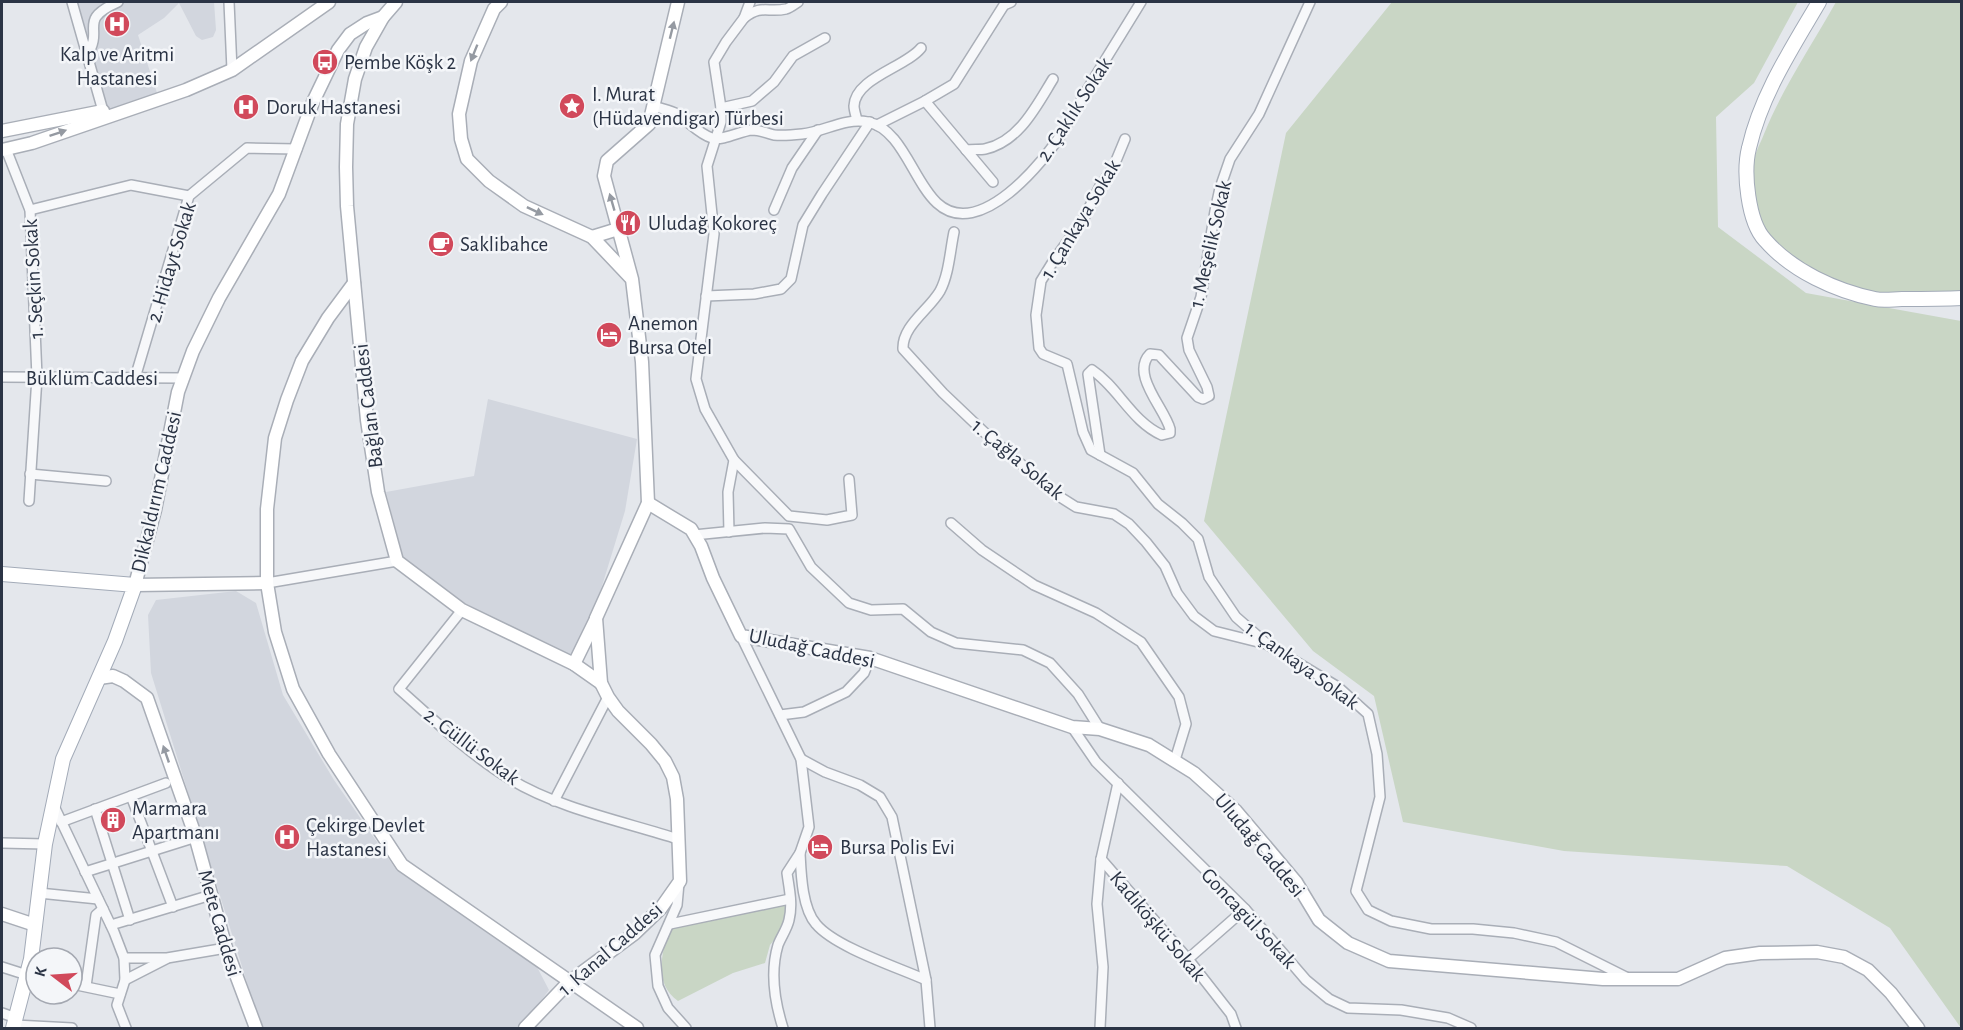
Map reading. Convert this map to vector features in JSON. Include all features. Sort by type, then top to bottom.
[{"type":"main road","points":[[4,149],[32,143],[186,90],[231,70],[329,2]]},
{"type":"main road","name":"Dikkaldırım Caddesi","points":[[33,946],[45,844],[63,759],[115,641],[135,585],[155,510],[178,392],[193,351],[219,298],[279,194],[313,102],[338,50],[350,34],[367,22],[383,17],[396,2]]},
{"type":"main road","points":[[501,2],[494,9],[471,60],[459,114],[461,139],[467,159],[489,181],[524,206],[591,237],[632,279]]},
{"type":"main road","points":[[574,664],[648,503],[642,362],[632,279],[604,176],[607,161],[649,124],[678,2]]},
{"type":"main road","points":[[1819,2],[1782,66],[1759,112],[1748,151],[1747,186],[1752,215],[1763,239],[1793,266],[1842,290],[1877,300],[1962,298]]},
{"type":"main road","name":"Bağlan Caddesi","points":[[383,17],[366,48],[355,79],[347,124],[347,206],[367,420],[378,492],[397,561]]},
{"type":"main road","points":[[2,131],[140,105]]},
{"type":"main road","points":[[591,237],[618,229]]},
{"type":"main road","points":[[354,284],[328,318],[302,361],[275,438],[267,509],[267,583],[275,632],[293,689],[329,753],[402,865],[637,1029]]},
{"type":"main road","name":"Uludağ Caddesi","points":[[648,503],[691,529],[741,636],[870,658],[1072,727],[1100,729],[1149,745],[1194,773],[1236,811],[1296,882],[1319,920],[1348,943],[1389,961],[1603,979],[1678,979],[1725,958],[1760,953],[1817,952],[1844,957],[1868,970],[1891,993],[1918,1029]]},
{"type":"main road","points":[[397,561],[462,610],[574,664],[601,683]]},
{"type":"main road","points":[[2,574],[135,585],[267,583]]},
{"type":"main road","points":[[596,618],[601,683],[608,698],[665,761],[673,777],[680,881]]},
{"type":"main road","name":"Mete Caddesi","points":[[99,678],[113,676],[147,698],[194,832],[226,948],[256,1029]]},
{"type":"main road","name":"1. Kanal Caddesi","points":[[525,1029],[569,982],[634,934],[661,908],[680,881]]},
{"type":"main road","points":[[2,914],[35,925]]},
{"type":"main road","name":"Dikkaldırım Caddesi","points":[[15,1024],[24,996]]},
{"type":"street","points":[[72,2],[103,111]]},
{"type":"street","points":[[87,54],[93,45],[92,24],[97,14],[118,2]]},
{"type":"street","points":[[229,2],[231,70]]},
{"type":"street","points":[[744,18],[750,2]]},
{"type":"street","points":[[798,2],[787,9],[763,8],[753,11],[744,18],[714,62],[721,122],[707,166],[714,234],[696,379],[705,410],[734,460],[789,516],[827,520],[852,515],[849,479]]},
{"type":"street","name":"2. Çaklık Sokak","points":[[873,123],[884,127],[938,204],[958,213],[981,210],[1005,196],[1031,173],[1064,130],[1141,2]]},
{"type":"street","name":"1. Meşelik Sokak","points":[[1100,455],[1088,374],[1092,370],[1101,376],[1144,423],[1162,435],[1170,433],[1170,429],[1148,384],[1145,368],[1150,354],[1159,355],[1198,397],[1203,399],[1209,396],[1189,350],[1187,338],[1201,297],[1220,188],[1230,159],[1259,114],[1310,2]]},
{"type":"street","points":[[706,296],[754,294],[781,289],[791,279],[803,225],[827,185],[873,123],[925,101],[954,84],[1007,3]]},
{"type":"street","points":[[721,108],[752,101],[774,82],[793,56],[825,38]]},
{"type":"street","points":[[857,120],[854,106],[857,95],[884,72],[914,57],[921,48]]},
{"type":"street","points":[[966,150],[986,149],[1013,135],[1034,110],[1053,79]]},
{"type":"street","points":[[925,101],[993,182]]},
{"type":"street","points":[[653,106],[674,113],[714,139],[753,130],[776,135],[804,134],[857,120],[873,123]]},
{"type":"street","points":[[774,210],[792,168],[818,130]]},
{"type":"street","name":"1. Çankaya Sokak","points":[[1125,139],[1113,168],[1100,186],[1083,219],[1041,281],[1036,315],[1039,348],[1043,354],[1067,364],[1083,432],[1091,450],[1133,473],[1158,504],[1198,539],[1209,577],[1236,617],[1268,645],[1338,687],[1368,714],[1377,754],[1380,797],[1356,891],[1368,910],[1392,921],[1431,929],[1473,929],[1514,933],[1556,942],[1629,979]]},
{"type":"street","name":"2. Hidayt Sokak","points":[[135,378],[189,196],[247,148],[297,149]]},
{"type":"street","name":"1. Seçkin Sokak","points":[[4,149],[30,210],[37,377],[29,501]]},
{"type":"street","points":[[30,210],[131,184],[189,196]]},
{"type":"street","name":"1. Çağla Sokak","points":[[954,232],[939,292],[907,334],[903,350],[984,432],[1057,495],[1076,507],[1113,514],[1129,524],[1165,566],[1177,592],[1194,616],[1214,631],[1268,645]]},
{"type":"street","name":"Büklüm Caddesi","points":[[2,377],[183,378]]},
{"type":"street","points":[[729,532],[728,492],[734,460]]},
{"type":"street","points":[[30,474],[106,481]]},
{"type":"street","points":[[789,516],[789,529],[811,567],[849,603],[871,610],[903,609],[931,632],[956,643],[1023,650],[1050,663],[1078,694],[1100,729]]},
{"type":"street","points":[[951,523],[982,550],[1034,585],[1096,613],[1141,642],[1179,697],[1186,724],[1174,760]]},
{"type":"street","points":[[694,535],[765,528],[789,529]]},
{"type":"street","points":[[267,583],[397,561]]},
{"type":"street","name":"2. Güllü Sokak","points":[[462,610],[399,689],[455,738],[510,779],[554,801],[678,839]]},
{"type":"street","points":[[741,636],[801,759],[809,827],[800,853],[787,873],[790,899],[789,921],[778,947],[774,968],[775,988],[783,1029]]},
{"type":"street","points":[[780,715],[804,712],[846,692],[864,673],[870,658]]},
{"type":"street","points":[[554,801],[608,698]]},
{"type":"street","name":"Goncagül Sokak","points":[[1072,727],[1096,762],[1245,909],[1306,980],[1329,999],[1348,1008],[1401,1010],[1448,1018],[1471,1029]]},
{"type":"street","points":[[801,759],[825,772],[860,785],[880,797],[892,817],[926,980],[930,1029]]},
{"type":"street","points":[[61,822],[166,783]]},
{"type":"street","name":"Kadıköşkü Sokak","points":[[1118,783],[1101,859],[1188,959],[1231,1014],[1236,1029]]},
{"type":"street","points":[[131,796],[173,907]]},
{"type":"street","points":[[53,804],[111,925],[124,958],[125,980],[117,1005],[126,1029]]},
{"type":"street","points":[[95,809],[130,920]]},
{"type":"street","points":[[85,872],[190,839]]},
{"type":"street","points":[[2,843],[45,844]]},
{"type":"street","points":[[800,853],[803,891],[814,923],[833,940],[926,980]]},
{"type":"street","points":[[1100,1029],[1103,967],[1096,903],[1101,859]]},
{"type":"street","points":[[680,881],[677,905],[655,955],[658,986],[668,1008],[687,1029]]},
{"type":"street","points":[[39,893],[98,899]]},
{"type":"street","points":[[111,925],[211,895]]},
{"type":"street","points":[[670,924],[790,899]]},
{"type":"street","points":[[103,909],[96,915],[86,986],[120,994]]},
{"type":"street","points":[[1188,959],[1245,909]]},
{"type":"street","points":[[124,958],[167,958],[226,948]]},
{"type":"street","points":[[125,980],[167,958]]},
{"type":"street","points":[[2,967],[24,976]]},
{"type":"street","points":[[2,1013],[15,1024],[72,1029]]},
{"type":"shaded area","points":[[72,2],[214,2],[216,30],[213,37],[202,40],[196,36],[179,3],[164,18],[138,35],[159,99],[140,105],[103,111]]},
{"type":"shaded area","points":[[488,399],[637,439],[625,511],[598,599],[571,658],[466,604],[403,558],[386,492],[474,476]]},
{"type":"shaded area","name":"Çekirge Devlet Hastanesi","points":[[236,591],[256,603],[283,695],[334,780],[395,868],[537,967],[549,990],[516,1028],[261,1028],[151,673],[148,615],[156,600]]},
{"type":"green space","points":[[1392,2],[1798,2],[1754,83],[1716,117],[1718,227],[1806,293],[1961,321],[1961,1028],[1890,928],[1787,866],[1564,851],[1403,822],[1374,696],[1313,651],[1204,521],[1286,133]]},
{"type":"green space","points":[[1836,2],[1961,2],[1961,294],[1879,293],[1851,287],[1820,274],[1791,257],[1771,238],[1762,223],[1752,186],[1755,155],[1798,66]]},
{"type":"green space","points":[[786,903],[785,918],[779,934],[770,945],[765,963],[733,973],[678,1001],[670,994],[662,977],[662,958],[669,928]]},
{"type":"place","name":"Kalp ve Aritmi Hastanesi","points":[[117,24]]},
{"type":"place","name":"Pembe Köşk 2","points":[[325,62]]},
{"type":"place","name":"I. Murat (Hüdavendigar) Türbesi","points":[[572,106]]},
{"type":"place","name":"Doruk Hastanesi","points":[[246,107]]},
{"type":"place","name":"Uludağ Kokoreç","points":[[628,223]]},
{"type":"place","name":"Saklibahce","points":[[441,244]]},
{"type":"place","name":"Anemon Bursa Otel","points":[[609,335]]},
{"type":"place","name":"Marmara Apartmanı","points":[[113,820]]},
{"type":"place","name":"Çekirge Devlet Hastanesi","points":[[287,837]]},
{"type":"place","name":"Bursa Polis Evi","points":[[820,847]]}]
